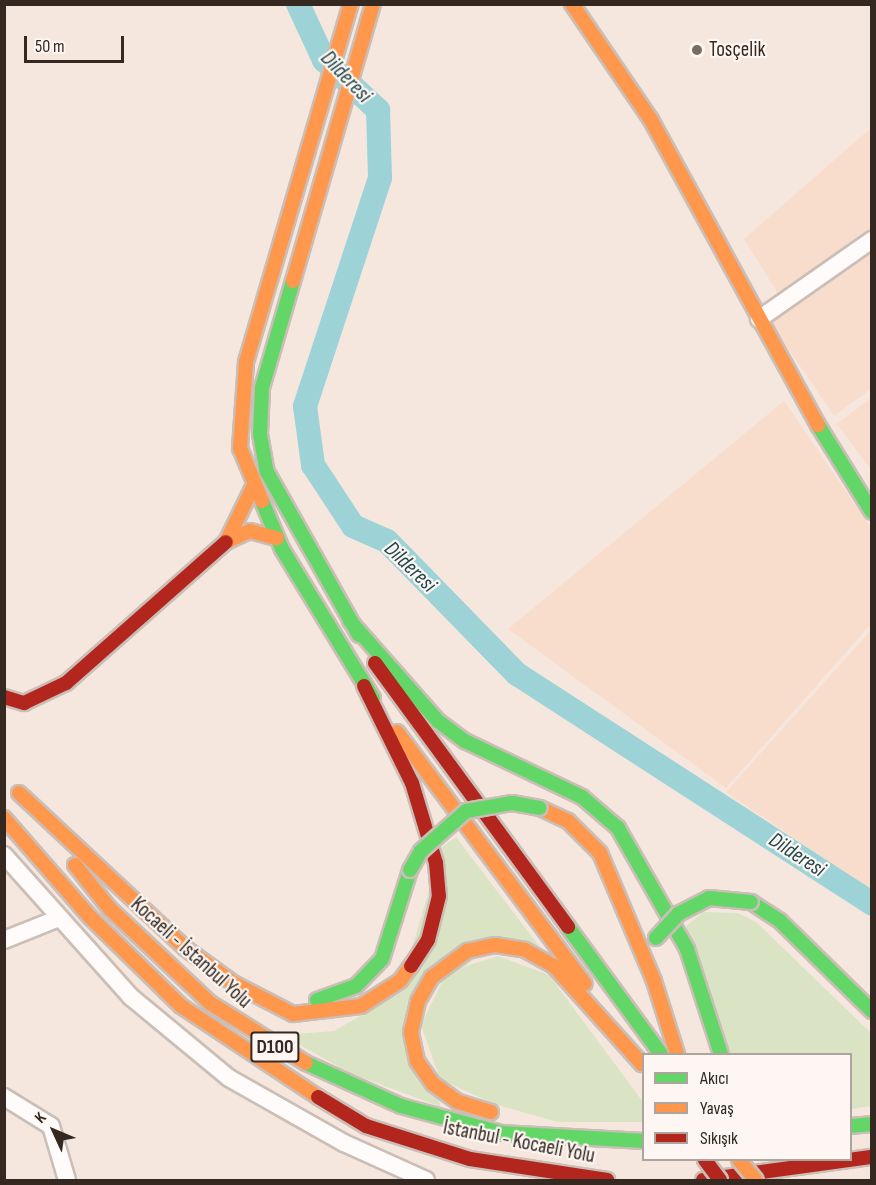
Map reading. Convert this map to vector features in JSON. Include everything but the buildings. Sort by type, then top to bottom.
[{"type":"main road","points":[[205,963],[270,1004],[315,1015],[361,1006],[400,981],[428,940],[439,896],[436,863],[412,783],[364,686],[277,538],[253,487],[240,448],[246,362],[324,108],[351,4]]},
{"type":"main road","points":[[373,4],[334,150],[262,388],[260,434],[267,472],[287,513],[398,700],[660,1053]]},
{"type":"main road","points":[[572,4],[651,120],[793,386],[872,512]]},
{"type":"main road","points":[[226,542],[253,487]]},
{"type":"main road","points":[[4,697],[24,703],[66,682],[226,542],[250,531],[277,538]]},
{"type":"main road","points":[[350,621],[438,721],[465,741],[582,797],[618,828],[687,949],[721,1053]]},
{"type":"main road","points":[[364,686],[642,1064]]},
{"type":"main road","name":"Kocaeli - İstanbul Yolu","points":[[205,963],[16,788],[110,909],[210,1003],[255,1036],[324,1074],[400,1106],[501,1133],[567,1139],[642,1142]]},
{"type":"main road","points":[[205,963],[284,998],[307,1002],[340,995],[382,958],[410,870],[421,851],[466,811],[512,803],[540,808],[568,821],[600,853],[654,981],[677,1053]]},
{"type":"main road","name":"İstanbul - Kocaeli Yolu","points":[[4,818],[90,917],[181,1006],[251,1057],[366,1126],[470,1159],[607,1180]]},
{"type":"main road","points":[[654,981],[656,938],[678,914],[709,898],[751,902],[780,921],[872,1011]]},
{"type":"main road","points":[[567,1139],[458,1102],[433,1084],[417,1061],[411,1032],[418,1001],[446,963],[495,945],[525,950],[554,966],[642,1064]]},
{"type":"main road","points":[[852,1125],[868,1124]]},
{"type":"main road","points":[[366,1126],[476,1178]]},
{"type":"main road","points":[[852,1161],[872,1158]]},
{"type":"main road","points":[[706,1161],[720,1180]]},
{"type":"main road","points":[[740,1161],[756,1180]]},
{"type":"main road","points":[[704,1180],[849,1161]]},
{"type":"street","points":[[759,319],[872,240]]},
{"type":"street","points":[[4,855],[131,997],[229,1078],[344,1143],[426,1180]]},
{"type":"street","points":[[4,940],[59,918]]},
{"type":"street","points":[[4,1097],[51,1126],[67,1180]]},
{"type":"shaded area","points":[[871,128],[871,229],[779,295],[744,239]]},
{"type":"shaded area","points":[[871,254],[871,389],[834,416],[771,323]]},
{"type":"shaded area","points":[[871,398],[871,470],[837,424]]},
{"type":"shaded area","points":[[784,401],[871,528],[871,624],[726,788],[508,629]]},
{"type":"shaded area","points":[[871,630],[871,890],[726,792]]},
{"type":"green space","points":[[456,837],[542,950],[501,940],[406,1008],[441,1107],[350,1073],[282,1035],[334,1031],[398,994],[442,847]]},
{"type":"green space","points":[[703,912],[738,913],[756,922],[871,1033],[871,1106],[852,1109],[852,1053],[730,1053],[684,928]]},
{"type":"green space","points":[[498,956],[549,975],[642,1101],[642,1122],[558,1122],[494,1104],[440,1079],[421,1025],[447,972]]},
{"type":"waterway","name":"Dilderesi","points":[[298,4],[324,60],[378,110],[380,178],[305,406],[313,465],[353,526],[387,541],[517,674],[872,904]]},
{"type":"traffic: fast","points":[[293,281],[262,388],[260,434],[267,472],[359,635]]},
{"type":"traffic: fast","points":[[818,425],[872,512]]},
{"type":"traffic: fast","points":[[262,501],[282,549],[373,698]]},
{"type":"traffic: fast","points":[[350,621],[438,721],[465,741],[582,797],[618,828],[687,949],[721,1053]]},
{"type":"traffic: fast","points":[[410,870],[421,851],[466,811],[512,803],[540,808]]},
{"type":"traffic: fast","points":[[317,1000],[356,986],[382,959],[410,870]]},
{"type":"traffic: fast","points":[[656,938],[678,914],[709,898],[751,902]]},
{"type":"traffic: fast","points":[[751,902],[780,921],[872,1011]]},
{"type":"traffic: fast","points":[[568,927],[660,1053]]},
{"type":"traffic: fast","points":[[306,1063],[401,1106],[501,1133],[642,1141]]},
{"type":"traffic: fast","points":[[852,1126],[872,1124]]},
{"type":"traffic: slow","points":[[262,501],[240,448],[246,362],[351,4]]},
{"type":"traffic: slow","points":[[293,281],[373,4]]},
{"type":"traffic: slow","points":[[572,4],[651,120],[818,425]]},
{"type":"traffic: slow","points":[[253,487],[226,542],[250,531],[277,538]]},
{"type":"traffic: slow","points":[[397,732],[585,984]]},
{"type":"traffic: slow","points":[[19,793],[185,948],[233,983],[293,1014],[361,1006],[400,981],[411,966]]},
{"type":"traffic: slow","points":[[540,808],[568,821],[600,853],[654,981],[677,1053]]},
{"type":"traffic: slow","points":[[4,818],[90,917],[181,1006],[318,1097]]},
{"type":"traffic: slow","points":[[75,865],[110,909],[210,1003],[306,1063]]},
{"type":"traffic: slow","points":[[491,1112],[458,1102],[433,1084],[417,1061],[411,1032],[418,1001],[432,977],[467,951],[495,945],[525,950],[554,966],[642,1064]]},
{"type":"traffic: slow","points":[[740,1161],[756,1180]]},
{"type":"traffic: jam","points":[[4,697],[24,703],[66,683],[226,542]]},
{"type":"traffic: jam","points":[[375,663],[568,927]]},
{"type":"traffic: jam","points":[[364,686],[412,783],[436,863],[439,896],[428,940],[411,966]]},
{"type":"traffic: jam","points":[[318,1097],[366,1126],[470,1159],[607,1180]]},
{"type":"traffic: jam","points":[[852,1160],[872,1157]]},
{"type":"traffic: jam","points":[[706,1161],[720,1180]]},
{"type":"traffic: jam","points":[[703,1180],[843,1161]]},
{"type":"place","name":"Tosçelik","points":[[697,50]]}]
